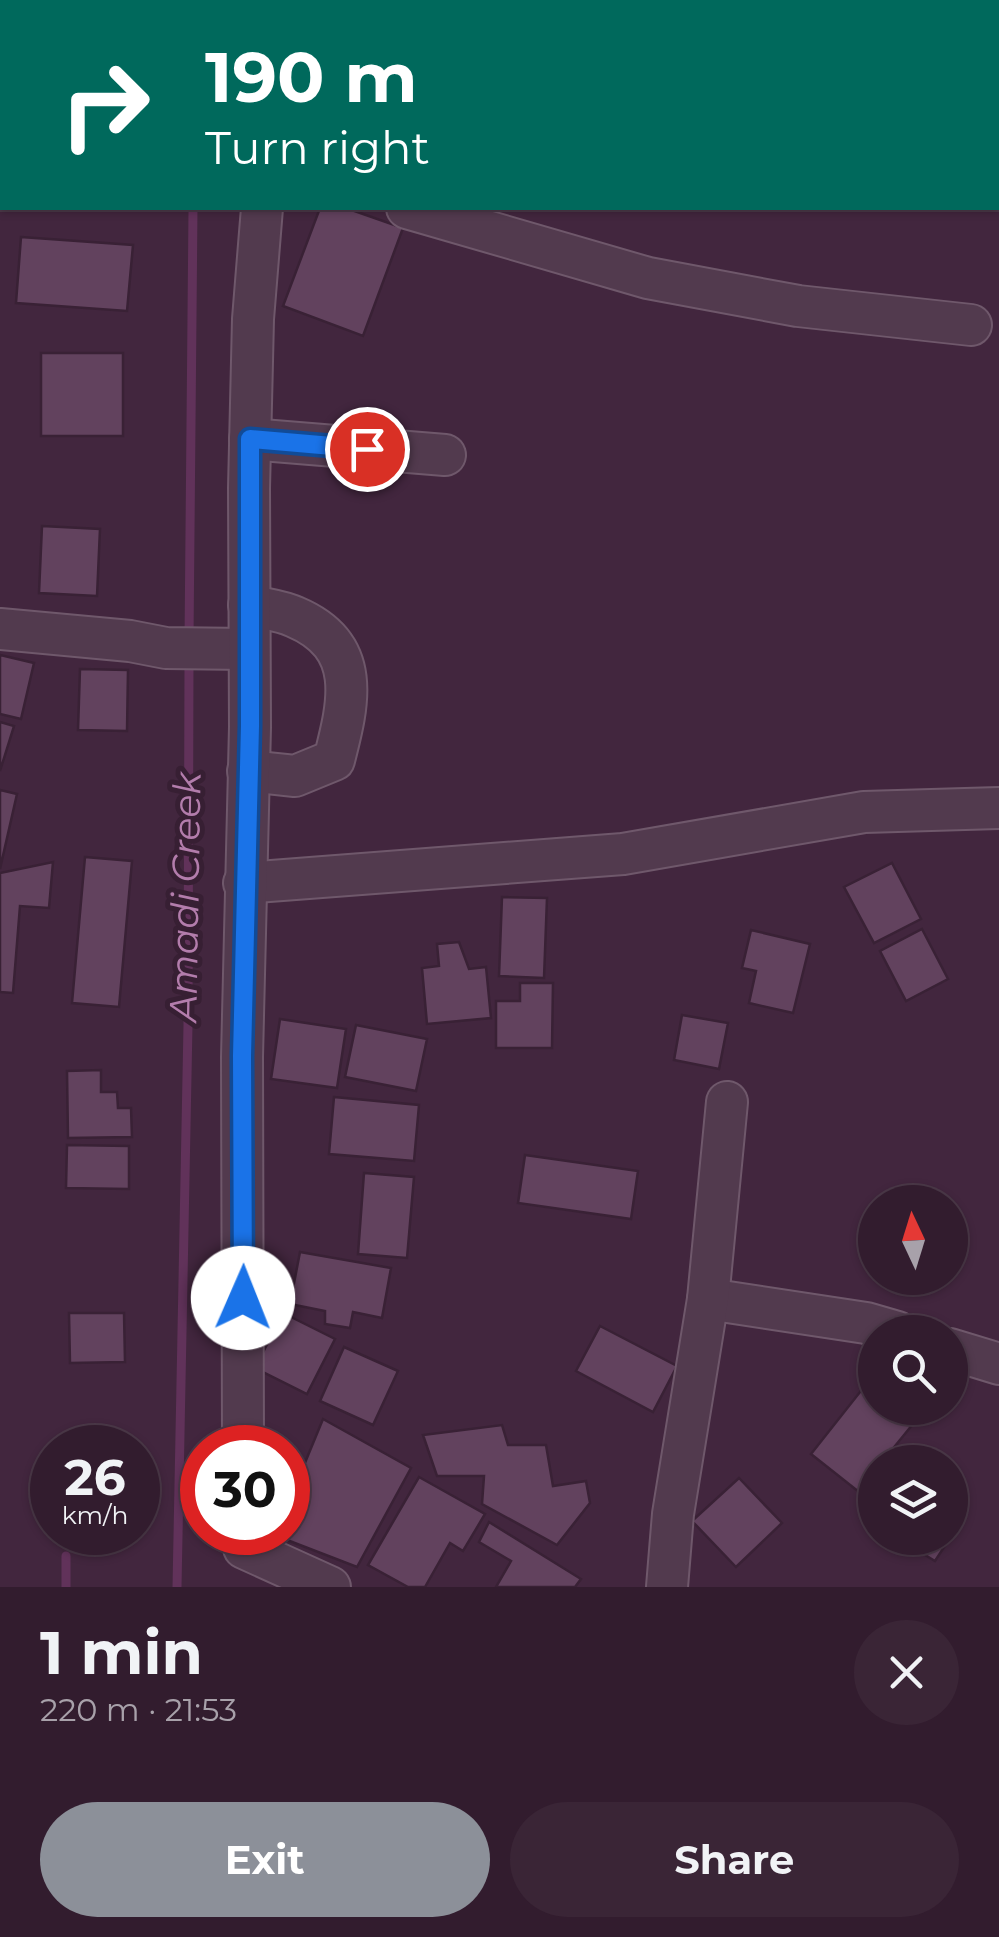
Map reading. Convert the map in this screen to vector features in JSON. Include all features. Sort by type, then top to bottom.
[{"type":"street","points":[[244,1425],[244,883],[248,771],[232,649],[249,605],[253,319],[262,210]]},
{"type":"street","points":[[414,210],[648,278],[798,306],[971,324]]},
{"type":"street","points":[[250,439],[445,455]]},
{"type":"street","points":[[248,771],[294,776],[334,760],[348,710],[346,664],[327,637],[295,616],[249,605]]},
{"type":"street","points":[[0,630],[130,641],[166,648],[232,649]]},
{"type":"street","points":[[244,883],[623,854],[864,812],[999,808]]},
{"type":"street","points":[[666,1587],[673,1514],[708,1299],[727,1102]]},
{"type":"street","points":[[708,1299],[858,1322]]},
{"type":"street","points":[[968,1355],[999,1364]]},
{"type":"street","points":[[243,1556],[330,1587]]},
{"type":"building","points":[[319,210],[352,210],[403,228],[363,336],[283,306]]},
{"type":"building","points":[[21,237],[133,245],[127,311],[16,303]]},
{"type":"building","points":[[41,353],[123,353],[123,436],[41,436]]},
{"type":"building","points":[[42,526],[100,529],[97,596],[39,593]]},
{"type":"building","points":[[0,655],[34,663],[21,719],[0,714]]},
{"type":"building","points":[[80,669],[128,670],[127,731],[78,730]]},
{"type":"building","points":[[0,722],[14,726],[0,771]]},
{"type":"building","points":[[0,790],[17,794],[0,869]]},
{"type":"building","points":[[85,857],[132,861],[119,1007],[72,1003]]},
{"type":"building","points":[[53,862],[49,908],[20,906],[13,993],[0,992],[0,873]]},
{"type":"building","points":[[892,863],[921,919],[874,943],[844,887]]},
{"type":"building","points":[[502,897],[547,898],[544,978],[499,976]]},
{"type":"building","points":[[922,929],[948,979],[906,1001],[880,951]]},
{"type":"building","points":[[751,930],[810,944],[793,1013],[749,1003],[756,971],[742,968]]},
{"type":"building","points":[[459,942],[469,969],[486,967],[491,1018],[427,1024],[422,968],[439,966],[437,944]]},
{"type":"building","points":[[520,983],[553,983],[552,1048],[496,1048],[496,1001],[520,1001]]},
{"type":"building","points":[[682,1015],[728,1023],[719,1069],[674,1060]]},
{"type":"building","points":[[280,1019],[346,1029],[337,1088],[271,1079]]},
{"type":"building","points":[[356,1025],[427,1039],[416,1091],[345,1077]]},
{"type":"building","points":[[101,1070],[101,1092],[117,1092],[118,1108],[131,1108],[132,1137],[68,1138],[67,1071]]},
{"type":"building","points":[[334,1097],[419,1105],[414,1161],[329,1154]]},
{"type":"building","points":[[67,1145],[129,1146],[129,1189],[66,1188]]},
{"type":"building","points":[[525,1155],[638,1171],[631,1219],[518,1203]]},
{"type":"building","points":[[364,1173],[414,1177],[407,1258],[358,1254]]},
{"type":"building","points":[[300,1252],[391,1268],[382,1318],[353,1312],[350,1328],[325,1324],[325,1311],[290,1304]]},
{"type":"building","points":[[69,1313],[124,1313],[125,1362],[70,1363]]},
{"type":"building","points":[[283,1313],[335,1339],[307,1394],[255,1368]]},
{"type":"building","points":[[600,1326],[677,1366],[653,1412],[576,1371]]},
{"type":"building","points":[[344,1347],[398,1371],[373,1425],[320,1401]]},
{"type":"building","points":[[858,1395],[858,1425],[912,1425],[896,1445],[858,1445],[858,1491],[811,1454]]},
{"type":"building","points":[[323,1419],[411,1468],[357,1567],[310,1549],[310,1451]]},
{"type":"building","points":[[502,1425],[508,1445],[546,1445],[553,1486],[586,1481],[590,1503],[557,1545],[482,1504],[484,1476],[437,1476],[423,1435]]},
{"type":"building","points":[[419,1477],[485,1514],[463,1551],[450,1543],[425,1587],[408,1587],[368,1565]]},
{"type":"building","points":[[739,1478],[782,1523],[736,1567],[692,1521]]},
{"type":"building","points":[[489,1522],[581,1579],[575,1587],[496,1587],[511,1561],[479,1542]]},
{"type":"waterway","name":"Amadi Creek","points":[[189,640],[193,210]]},
{"type":"waterway","name":"Amadi Creek","points":[[177,1587],[188,1025],[189,660]]},
{"type":"waterway","points":[[66,1556],[66,1587]]},
{"type":"route","points":[[243,1298],[250,439],[367,449]]}]
